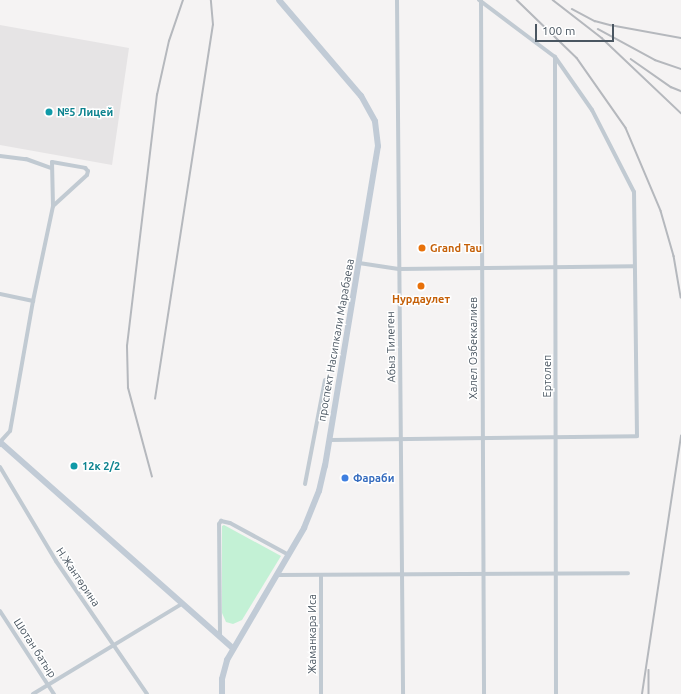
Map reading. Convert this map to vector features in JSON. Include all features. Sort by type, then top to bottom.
[{"type":"main road","name":"проспект Насипкали Марабаева","points":[[222,694],[224,670],[233,648],[289,555],[315,506],[326,466],[378,146],[375,121],[361,96],[279,0]]},
{"type":"main road","points":[[0,443],[233,648]]},
{"type":"street","name":"Абыз Тилеген","points":[[397,0],[403,694]]},
{"type":"street","points":[[330,440],[637,436],[634,192],[592,110],[555,57],[480,1]]},
{"type":"street","name":"Халел Озбеккалиев","points":[[480,1],[484,694]]},
{"type":"street","name":"Ертолеп","points":[[555,57],[556,694]]},
{"type":"street","points":[[0,156],[26,158],[51,168]]},
{"type":"street","points":[[0,443],[10,431],[33,301],[53,206],[52,162],[85,168],[88,171],[87,175],[53,206]]},
{"type":"street","points":[[360,263],[399,269],[634,266]]},
{"type":"street","points":[[0,294],[33,301]]},
{"type":"street","points":[[305,484],[325,380]]},
{"type":"street","name":"Н.Жантөрина","points":[[0,467],[56,561],[147,694]]},
{"type":"street","points":[[220,635],[219,524],[221,521],[230,523],[289,555]]},
{"type":"street","points":[[276,576],[628,573]]},
{"type":"street","name":"Жаманкара Иса","points":[[321,694],[322,575]]},
{"type":"street","points":[[33,694],[183,603]]},
{"type":"street","name":"Шотан батыр","points":[[0,611],[54,694]]},
{"type":"shaded area","points":[[0,25],[129,48],[112,165],[0,145]]},
{"type":"green space","points":[[224,525],[281,556],[242,620],[233,624],[226,622],[222,613],[222,526]]},
{"type":"railway","points":[[152,477],[128,388],[127,346],[157,95],[169,41],[183,0]]},
{"type":"railway","points":[[155,399],[213,25],[211,0]]},
{"type":"railway","points":[[517,0],[577,58],[626,128],[661,211],[674,256],[681,297]]},
{"type":"railway","points":[[553,0],[602,38],[681,113]]},
{"type":"railway","points":[[572,9],[595,21],[610,25],[681,38]]},
{"type":"railway","points":[[598,29],[655,60],[681,69]]},
{"type":"railway","points":[[631,59],[671,87],[681,91]]},
{"type":"railway","points":[[642,694],[681,436]]},
{"type":"railway","points":[[649,670],[649,694]]},
{"type":"place","name":"№5 Лицей","points":[[49,112]]},
{"type":"place","name":"Grand Tau","points":[[422,248]]},
{"type":"place","name":"Нурдаулет","points":[[421,286]]},
{"type":"place","name":"12к 2/2","points":[[74,466]]},
{"type":"place","name":"Фараби","points":[[345,478]]}]
